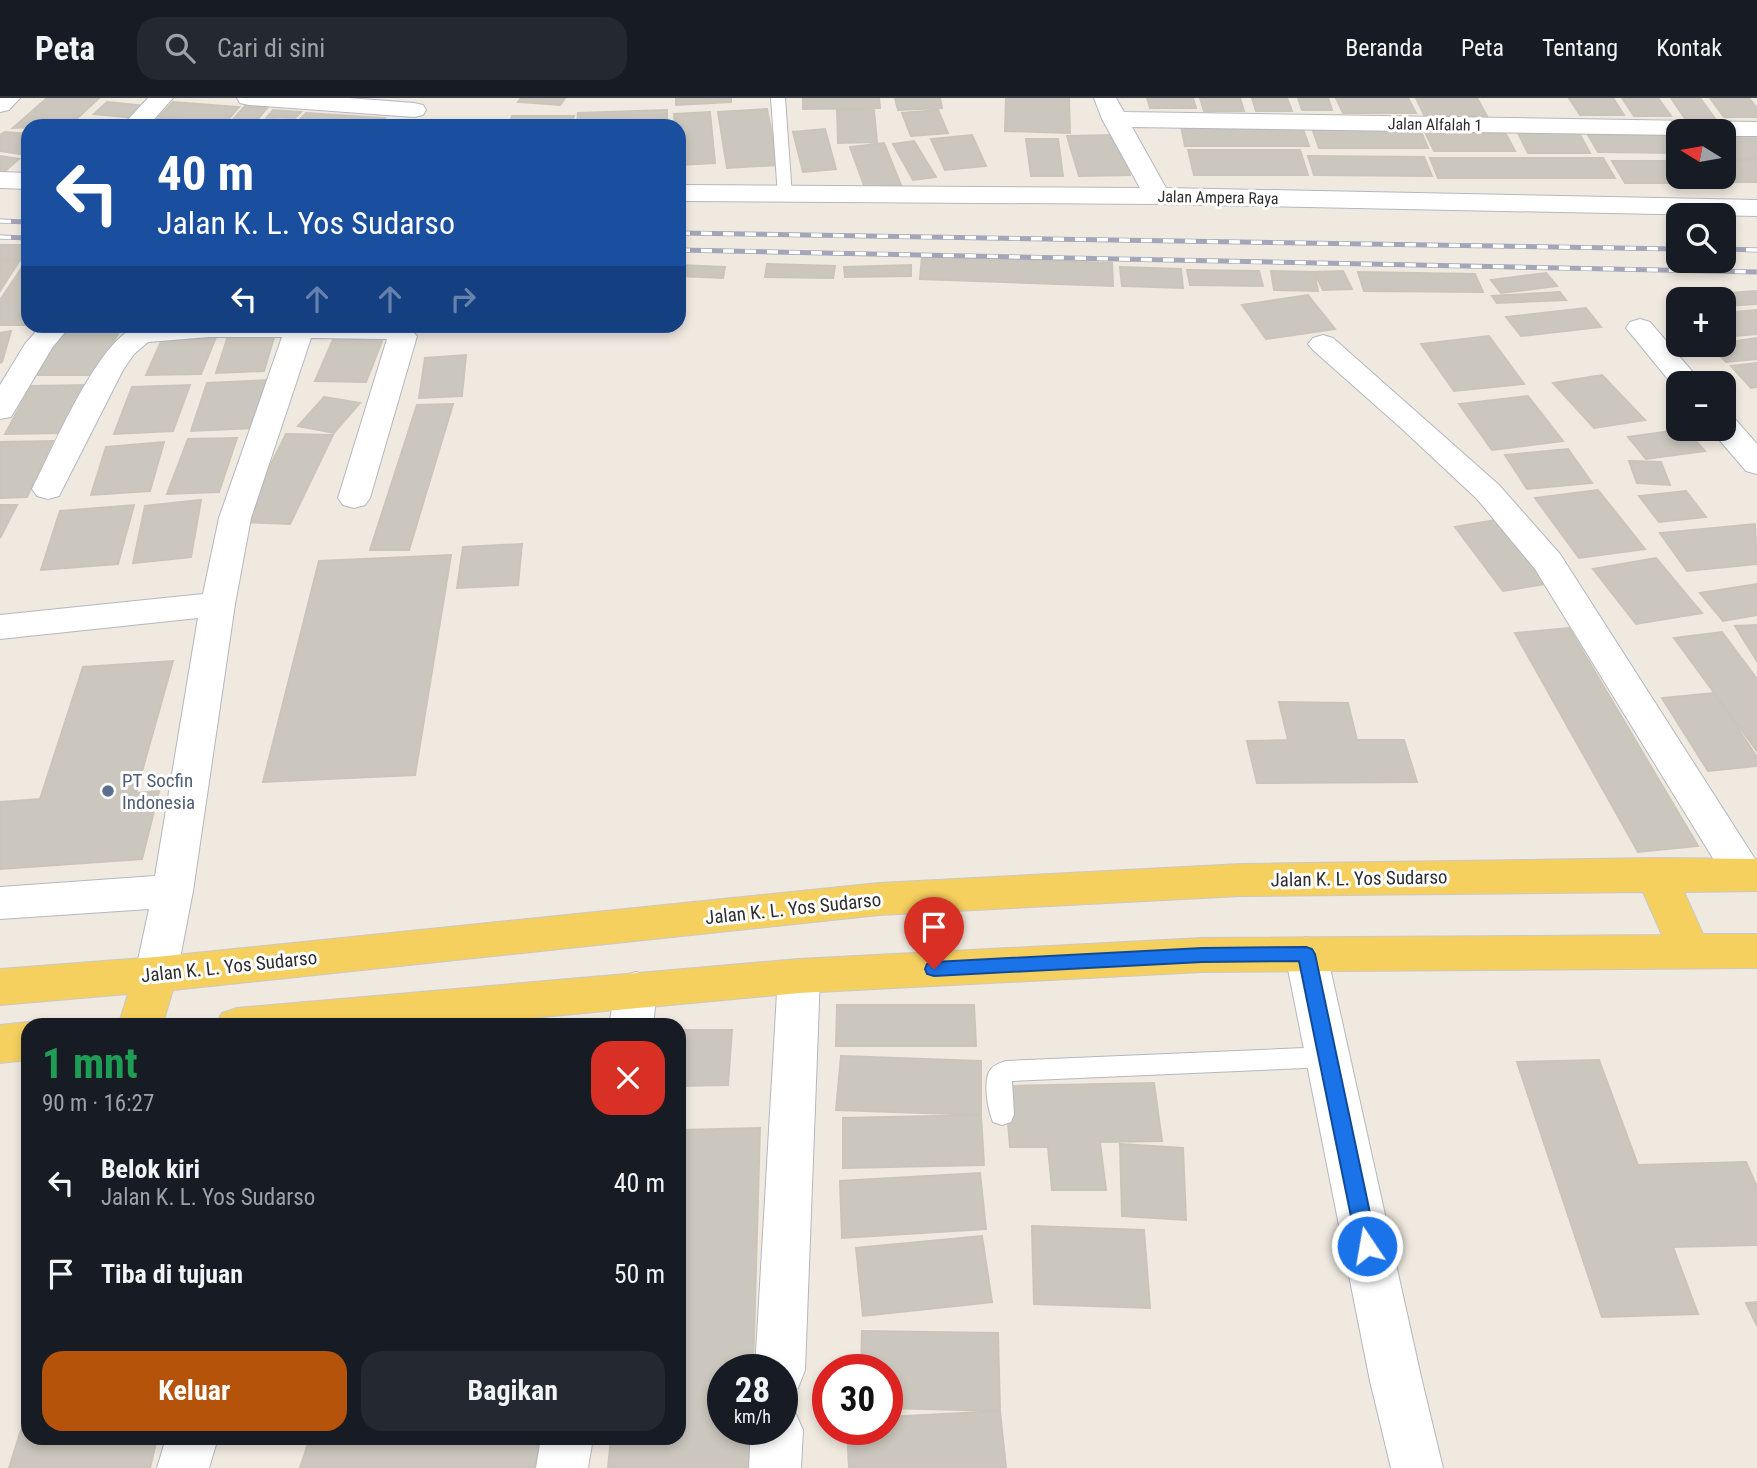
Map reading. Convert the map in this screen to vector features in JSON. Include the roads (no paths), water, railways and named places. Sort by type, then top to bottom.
[{"type":"main road","name":"Jalan K. L. Yos Sudarso","points":[[0,987],[156,974],[879,899],[1241,880],[1656,874],[1753,884]]},
{"type":"main road","points":[[1656,874],[1690,952]]},
{"type":"main road","points":[[409,1018],[634,1008],[799,976],[1202,955],[1757,951]]},
{"type":"main road","points":[[320,1018],[332,956]]},
{"type":"main road","points":[[142,1018],[156,974]]},
{"type":"main road","points":[[0,1044],[21,1042]]},
{"type":"street","points":[[0,105],[8,98]]},
{"type":"street","points":[[141,119],[161,98]]},
{"type":"street","points":[[249,98],[414,111]]},
{"type":"street","points":[[1109,108],[1157,196]]},
{"type":"street","name":"Jalan Alfalah 1","points":[[1109,108],[1757,128]]},
{"type":"street","points":[[0,180],[21,181]]},
{"type":"street","name":"Jalan Ampera Raya","points":[[686,193],[1157,196],[1757,208]]},
{"type":"street","points":[[1640,328],[1677,371]]},
{"type":"street","points":[[0,410],[40,344],[50,333]]},
{"type":"street","points":[[48,489],[108,370],[132,338],[145,333]]},
{"type":"street","points":[[156,974],[173,891],[218,604],[235,518],[298,333]]},
{"type":"street","points":[[354,498],[402,336],[399,333]]},
{"type":"street","points":[[1322,344],[1412,421],[1488,492],[1548,562],[1753,884]]},
{"type":"street","points":[[1736,440],[1757,464]]},
{"type":"street","points":[[0,628],[218,604]]},
{"type":"street","points":[[0,903],[173,891]]},
{"type":"street","points":[[1306,954],[1396,1381],[1417,1468]]},
{"type":"street","points":[[781,1354],[799,976]]},
{"type":"street","points":[[183,1468],[190,1445]]},
{"type":"street","points":[[562,1468],[566,1445]]},
{"type":"street","points":[[775,1468],[776,1445]]},
{"type":"lane","points":[[778,98],[785,195]]},
{"type":"lane","points":[[1002,1114],[999,1077],[1006,1071],[1328,1057]]},
{"type":"railway","points":[[0,221],[21,222]]},
{"type":"railway","points":[[686,233],[1666,249]]},
{"type":"railway","points":[[0,237],[21,238]]},
{"type":"railway","points":[[1736,249],[1757,250]]},
{"type":"railway","points":[[686,250],[1757,272]]},
{"type":"place","name":"PT Socfin Indonesia","points":[[108,791]]}]
